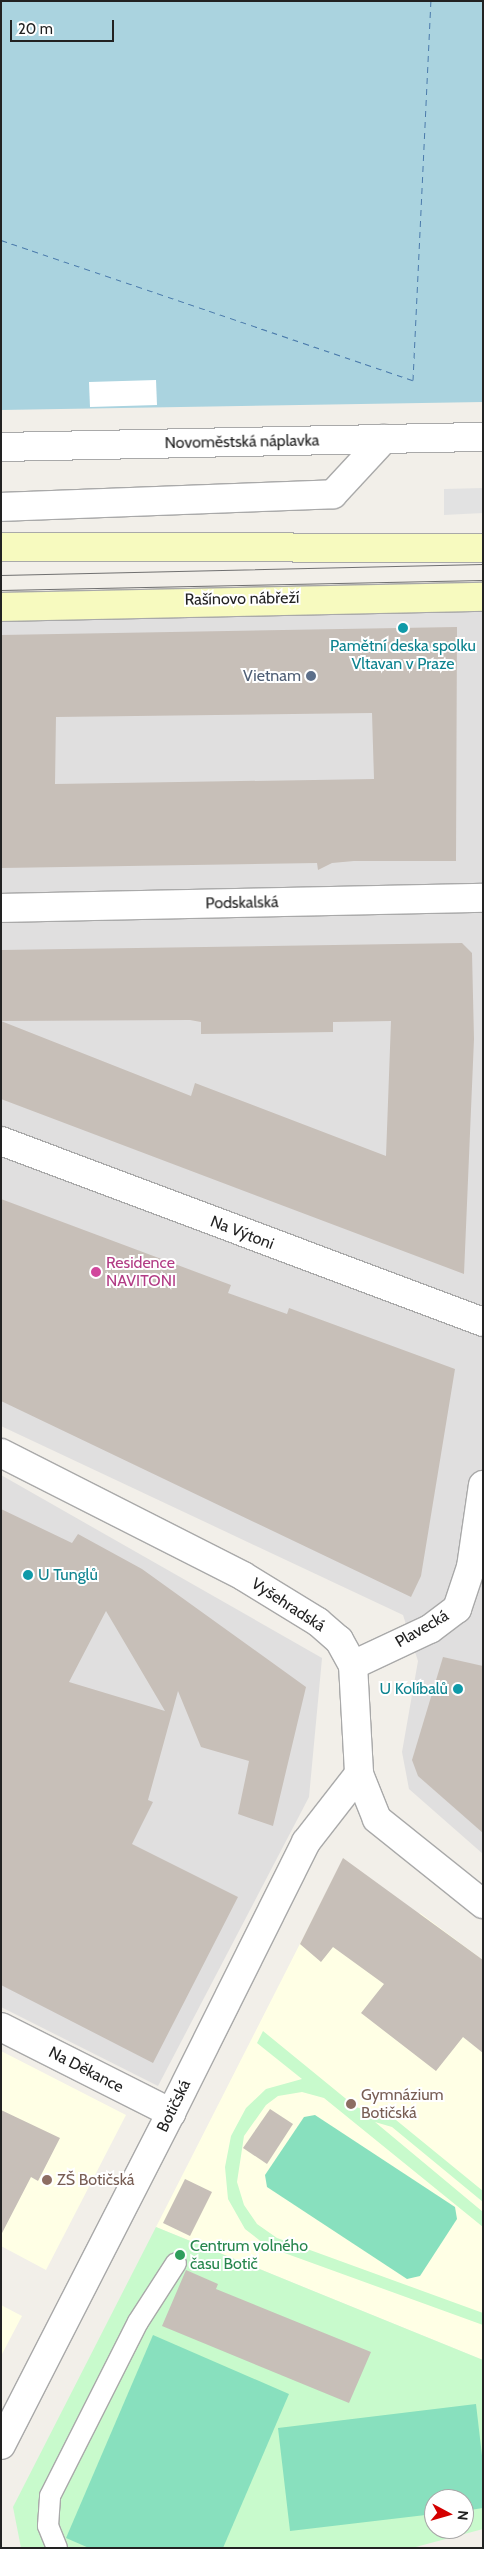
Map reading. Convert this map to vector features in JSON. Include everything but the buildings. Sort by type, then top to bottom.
[{"type":"main road","points":[[1,547],[483,548]]},
{"type":"main road","name":"Rašínovo nábřeží","points":[[1,607],[483,597]]},
{"type":"street","name":"Novoměstská náplavka","points":[[1,447],[483,437]]},
{"type":"street","points":[[1,507],[333,494],[384,439]]},
{"type":"street","name":"Podskalská","points":[[1,908],[483,898]]},
{"type":"street","name":"Na Výtoni","points":[[1,1141],[483,1322]]},
{"type":"street","name":"Vyšehradská","points":[[1,1453],[243,1576],[318,1622],[339,1640],[353,1665],[359,1774],[377,1819],[387,1830],[483,1904]]},
{"type":"street","name":"Plavecká","points":[[353,1665],[448,1618],[463,1597],[477,1568],[483,1485]]},
{"type":"street","name":"Botičská","points":[[1,2445],[171,2113],[306,1842],[359,1774]]},
{"type":"street","name":"Na Děkance","points":[[1,2027],[171,2113]]},
{"type":"lane","points":[[56,2548],[48,2526],[50,2496],[138,2322],[176,2263]]},
{"type":"shaded area","points":[[483,488],[483,513],[444,515],[444,489]]},
{"type":"shaded area","points":[[483,609],[483,1854],[409,1789],[402,1752],[418,1661],[403,1615],[1,1426],[1,619]]},
{"type":"shaded area","points":[[1,1475],[322,1658],[309,1797],[158,2086],[1,2007]]},
{"type":"shaded area","name":"Gymnázium Botičská","points":[[340,1865],[418,1916],[420,1913],[483,1960],[483,2360],[156,2227]]},
{"type":"shaded area","name":"ZŠ Botičská","points":[[1,2051],[126,2115],[46,2270],[1,2246]]},
{"type":"shaded area","points":[[1,2305],[22,2316],[1,2356]]},
{"type":"green space","points":[[263,2031],[356,2107],[396,2120],[483,2191],[483,2202],[392,2127],[375,2122],[483,2212],[483,2227],[324,2098],[302,2092],[278,2096],[266,2105],[244,2136],[237,2182],[244,2205],[257,2224],[277,2238],[483,2313],[483,2325],[268,2247],[245,2229],[228,2199],[225,2167],[231,2136],[246,2108],[266,2089],[302,2079],[257,2043]]},
{"type":"green space","points":[[315,2115],[455,2207],[457,2219],[420,2276],[407,2279],[267,2187],[265,2175],[304,2117]]},
{"type":"green space","points":[[156,2227],[483,2360],[483,2529],[474,2531],[474,2489],[424,2489],[424,2539],[446,2539],[412,2548],[21,2548],[13,2507]]},
{"type":"green space","points":[[153,2335],[289,2394],[223,2548],[89,2548],[66,2538]]},
{"type":"green space","points":[[476,2404],[483,2464],[483,2508],[474,2509],[474,2489],[424,2489],[424,2515],[290,2531],[278,2428]]},
{"type":"water","points":[[1,1],[483,1],[483,402],[1,410]]},
{"type":"pier","points":[[156,380],[157,405],[90,407],[89,382]]},
{"type":"ferry route","points":[[1,240],[413,380],[431,1]]},
{"type":"tram line","points":[[1,575],[483,564]]},
{"type":"tram line","points":[[1,590],[483,580]]},
{"type":"place","name":"Pamětní deska spolku Vltavan v Praze","points":[[403,628]]},
{"type":"place","name":"Vietnam","points":[[311,676]]},
{"type":"place","name":"Residence NAVITONI","points":[[96,1272]]},
{"type":"place","name":"U Tunglů","points":[[28,1575]]},
{"type":"place","name":"U Kolíbalů","points":[[458,1689]]},
{"type":"place","name":"Gymnázium Botičská","points":[[351,2104]]},
{"type":"place","name":"ZŠ Botičská","points":[[47,2180]]},
{"type":"place","name":"Centrum volného času Botič","points":[[180,2255]]}]
